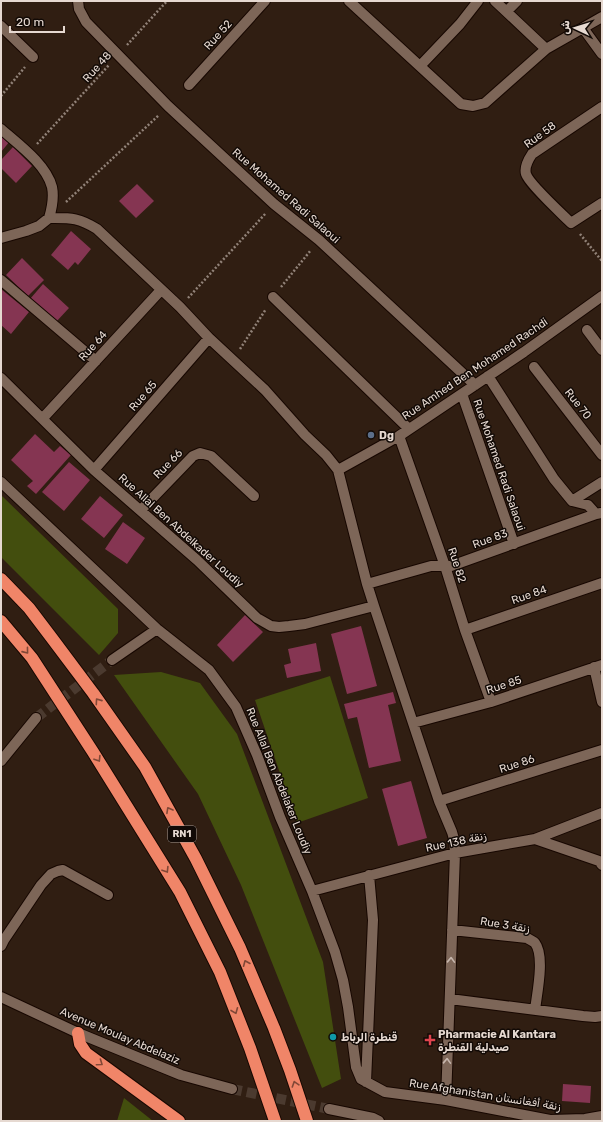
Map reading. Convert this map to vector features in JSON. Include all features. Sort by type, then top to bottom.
[{"type":"highway","name":"RN1","points":[[1,578],[29,608],[93,693],[145,767],[196,859],[240,948],[274,1028],[307,1121]]},
{"type":"highway","name":"RN1","points":[[1,621],[32,658],[94,752],[180,892],[220,972],[250,1048],[275,1121]]},
{"type":"highway","points":[[78,1033],[80,1044],[86,1053],[179,1121]]},
{"type":"street","name":"Rue Mohamed Radi Salaoui","points":[[78,1],[79,10],[86,22],[168,106],[274,204],[319,240],[475,384]]},
{"type":"street","name":"Rue 52","points":[[189,85],[265,1]]},
{"type":"street","points":[[349,1],[461,104],[473,106],[485,103],[546,49],[602,17]]},
{"type":"street","points":[[420,66],[460,24],[478,1]]},
{"type":"street","points":[[495,1],[546,49]]},
{"type":"street","points":[[507,11],[517,1]]},
{"type":"street","points":[[1,26],[33,57]]},
{"type":"street","points":[[582,28],[602,54]]},
{"type":"street","name":"Rue 58","points":[[571,222],[532,183],[526,175],[526,164],[537,150],[602,107]]},
{"type":"street","points":[[1,129],[41,167],[52,187],[52,207],[49,218],[40,226],[1,238]]},
{"type":"street","points":[[571,222],[602,203]]},
{"type":"street","points":[[49,218],[74,218],[88,223],[97,229],[180,307],[209,338],[265,390],[305,435],[326,455],[338,470],[367,584],[439,801],[454,839],[455,853],[446,1100]]},
{"type":"street","points":[[1,280],[96,361]]},
{"type":"street","name":"Rue 64","points":[[43,418],[161,290]]},
{"type":"street","name":"Rue Amhed Ben Mohamed Rachdi","points":[[338,470],[410,429],[524,352],[602,296]]},
{"type":"street","points":[[273,297],[410,429]]},
{"type":"street","points":[[587,330],[602,350]]},
{"type":"street","name":"Rue 65","points":[[94,470],[209,338]]},
{"type":"street","name":"Rue 70","points":[[534,367],[602,455]]},
{"type":"street","points":[[488,376],[554,479],[572,500],[588,505],[599,513]]},
{"type":"street","name":"Rue Allal Ben Abdelkader Loudiy","points":[[1,378],[94,470],[198,560],[258,618],[271,626],[279,627],[305,624],[374,606]]},
{"type":"street","name":"Rue Mohamed Radi Salaoui","points":[[462,394],[514,544]]},
{"type":"street","name":"Rue 82","points":[[399,436],[445,566],[464,630],[491,702]]},
{"type":"street","name":"Rue 66","points":[[141,510],[193,456],[200,453],[211,456],[254,496]]},
{"type":"street","name":"Rue Allal Ben Abdelaker Loudiy","points":[[1,482],[157,629],[209,670],[236,707],[257,755],[280,817],[312,891],[335,952],[343,980],[348,1007],[356,1067],[361,1079],[366,1082]]},
{"type":"street","points":[[572,500],[602,482]]},
{"type":"street","name":"Rue 83","points":[[367,584],[430,566],[457,564],[599,513]]},
{"type":"street","name":"Rue 84","points":[[464,630],[602,583]]},
{"type":"street","points":[[112,660],[157,629]]},
{"type":"street","points":[[598,666],[602,702]]},
{"type":"street","name":"Rue 85","points":[[413,723],[491,702],[598,666]]},
{"type":"street","points":[[1,761],[36,718]]},
{"type":"street","name":"Rue 86","points":[[439,801],[602,750]]},
{"type":"street","name":"Rue 138 زنقة","points":[[312,891],[455,853],[535,839],[602,813]]},
{"type":"street","points":[[535,839],[599,862],[602,865]]},
{"type":"street","points":[[1,946],[41,885],[51,874],[64,870],[108,895]]},
{"type":"street","points":[[366,1082],[373,920],[369,875]]},
{"type":"street","name":"Rue 3 زنقة","points":[[452,930],[527,938],[534,942],[538,950],[540,963],[535,1010]]},
{"type":"street","name":"Avenue Moulay Abdelaziz","points":[[1,997],[78,1033],[180,1075],[232,1089]]},
{"type":"street","points":[[450,999],[583,1016],[602,1016]]},
{"type":"street","name":"Rue Afghanistan زنقة أفغانستان","points":[[366,1082],[384,1092],[446,1100],[550,1120],[585,1119],[602,1116]]},
{"type":"street","points":[[329,1109],[373,1118],[379,1121]]},
{"type":"path","name":"Rue 48","points":[[38,143],[167,1]]},
{"type":"path","points":[[1,96],[33,57]]},
{"type":"path","points":[[70,198],[168,106]]},
{"type":"path","points":[[180,307],[274,204]]},
{"type":"path","points":[[571,222],[602,261]]},
{"type":"green space","points":[[1,495],[118,609],[118,633],[99,655],[1,557]]},
{"type":"green space","points":[[161,672],[200,683],[237,734],[323,962],[341,1079],[322,1088],[241,885],[198,794],[114,675]]},
{"type":"green space","points":[[330,676],[368,798],[297,823],[255,700]]},
{"type":"green space","points":[[124,1098],[153,1121],[117,1121]]},
{"type":"building","points":[[1,133],[10,141],[1,152]]},
{"type":"building","points":[[13,147],[32,166],[16,183],[1,168],[1,160]]},
{"type":"building","points":[[137,184],[154,201],[136,218],[119,201]]},
{"type":"building","points":[[71,231],[91,249],[78,265],[75,262],[68,270],[51,255]]},
{"type":"building","points":[[22,258],[44,280],[28,296],[6,275]]},
{"type":"building","points":[[43,284],[69,308],[56,322],[30,299]]},
{"type":"building","points":[[1,289],[29,312],[11,334],[1,325]]},
{"type":"building","points":[[35,434],[54,452],[60,446],[71,455],[36,494],[27,486],[33,481],[11,460]]},
{"type":"building","points":[[69,462],[90,480],[64,511],[42,492]]},
{"type":"building","points":[[100,496],[123,515],[104,538],[81,519]]},
{"type":"building","points":[[123,522],[145,538],[127,564],[105,549]]},
{"type":"building","points":[[245,615],[263,632],[233,662],[217,645]]},
{"type":"building","points":[[361,626],[377,686],[347,694],[331,634]]},
{"type":"building","points":[[316,643],[321,671],[287,678],[284,665],[291,663],[288,649]]},
{"type":"building","points":[[393,692],[396,703],[388,705],[401,761],[369,768],[357,717],[348,719],[344,704]]},
{"type":"building","points":[[411,781],[427,838],[398,846],[382,789]]},
{"type":"building","points":[[563,1084],[591,1086],[590,1103],[562,1101]]},
{"type":"tunnel","points":[[36,718],[112,660]]},
{"type":"tunnel","points":[[232,1089],[329,1109]]},
{"type":"place","name":"Dg","points":[[371,435]]},
{"type":"place","name":"قنطرة الرباط","points":[[333,1037]]},
{"type":"place","name":"Pharmacie Al Kantara صيدلية القنطرة","points":[[430,1040]]}]
